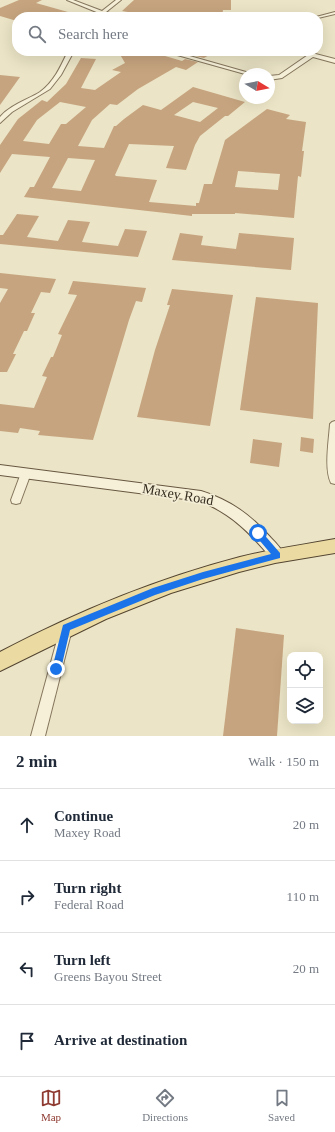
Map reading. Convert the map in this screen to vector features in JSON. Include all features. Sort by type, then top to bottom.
[{"type":"main road","points":[[0,662],[66,627],[153,592],[203,575],[277,555],[335,546]]},
{"type":"street","points":[[69,0],[101,12],[119,0]]},
{"type":"street","points":[[323,16],[335,13]]},
{"type":"street","points":[[0,121],[2,117],[49,87],[56,78],[68,56]]},
{"type":"street","points":[[184,56],[239,71]]},
{"type":"street","points":[[275,77],[280,77],[311,56]]},
{"type":"street","points":[[316,56],[335,61]]},
{"type":"street","points":[[335,424],[335,480]]},
{"type":"street","name":"Maxey Road","points":[[0,470],[185,493],[220,502],[236,511],[250,524],[277,555]]},
{"type":"street","points":[[16,500],[26,473]]},
{"type":"street","points":[[38,736],[66,627]]},
{"type":"building","points":[[19,0],[42,0],[36,3],[68,12],[12,12],[12,20],[0,16],[0,8]]},
{"type":"building","points":[[134,0],[231,0],[231,10],[223,10],[223,12],[122,11]]},
{"type":"building","points":[[121,56],[165,56],[182,61],[185,59],[198,62],[186,70],[176,67],[138,89],[117,105],[110,104],[92,120],[78,146],[104,148],[114,126],[143,105],[161,110],[193,87],[239,100],[239,104],[243,104],[200,136],[186,170],[166,168],[174,146],[129,144],[115,175],[157,180],[149,202],[196,206],[196,203],[199,203],[204,184],[212,184],[225,140],[267,109],[290,115],[286,119],[306,122],[302,151],[304,151],[301,177],[298,176],[294,218],[235,213],[192,214],[192,216],[24,197],[30,187],[34,187],[50,157],[12,154],[0,173],[0,145],[18,119],[42,100],[47,102],[66,84],[81,58],[96,59],[81,88],[95,90],[121,72],[112,70],[125,63]],"holes":[[[60,102],[86,107],[66,124],[61,124],[49,144],[23,141],[37,120]],[[193,102],[218,108],[200,122],[174,115]],[[68,158],[95,160],[81,191],[52,188]],[[238,171],[280,174],[278,190],[235,187]]]},
{"type":"building","points":[[195,56],[207,56],[204,58]]},
{"type":"building","points":[[0,75],[20,77],[0,105]]},
{"type":"building","points":[[17,214],[39,216],[27,237],[58,241],[68,220],[90,222],[82,242],[118,246],[125,229],[147,231],[138,257],[0,244],[0,235],[3,235]]},
{"type":"building","points":[[180,233],[203,236],[201,245],[236,249],[239,233],[294,238],[291,270],[172,260]]},
{"type":"building","points":[[0,273],[56,279],[50,293],[41,292],[31,313],[35,313],[27,331],[24,331],[13,354],[16,354],[7,372],[0,372],[0,303],[8,289],[0,288]]},
{"type":"building","points":[[73,281],[146,288],[142,302],[136,301],[129,320],[93,440],[38,435],[40,431],[20,428],[18,433],[0,431],[0,404],[34,408],[47,377],[42,376],[51,357],[53,357],[62,335],[58,334],[77,295],[68,294]]},
{"type":"building","points":[[172,289],[233,295],[210,426],[137,417],[155,350],[170,305],[167,305]]},
{"type":"building","points":[[256,297],[318,303],[313,419],[240,410]]},
{"type":"building","points":[[301,437],[314,439],[313,453],[300,451]]},
{"type":"building","points":[[253,439],[282,443],[279,467],[250,463]]},
{"type":"building","points":[[236,628],[284,635],[277,736],[223,736]]},
{"type":"route","points":[[56,669],[66,627],[153,592],[203,575],[277,555],[258,533]]}]
